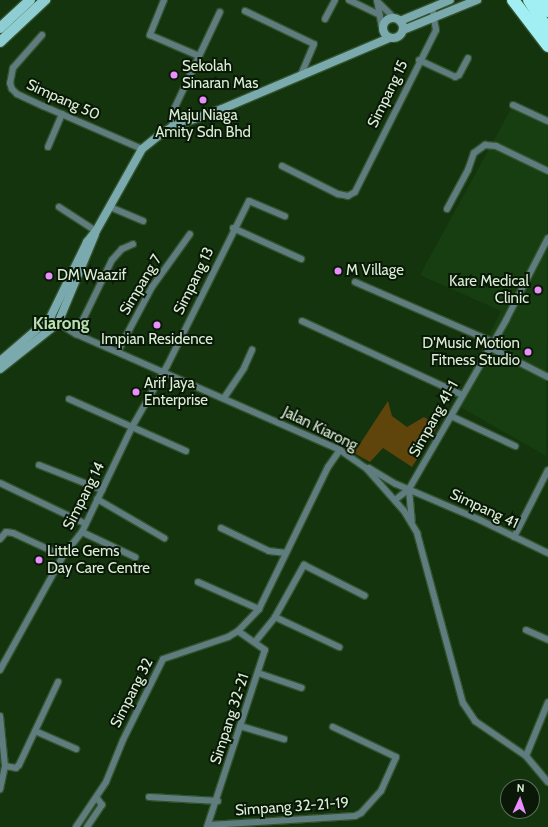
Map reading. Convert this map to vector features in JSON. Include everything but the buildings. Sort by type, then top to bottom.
[{"type":"highway","points":[[512,0],[548,46]]},
{"type":"highway","points":[[530,0],[548,30]]},
{"type":"highway","points":[[541,0],[548,11]]},
{"type":"main road","points":[[0,28],[30,0]]},
{"type":"main road","points":[[0,42],[45,0]]},
{"type":"main road","points":[[366,46],[382,29],[385,21],[397,19],[450,0]]},
{"type":"main road","points":[[0,369],[58,323],[96,233],[142,149],[172,127],[222,109],[366,46],[399,36],[403,30],[477,0]]},
{"type":"main road","points":[[397,19],[403,30]]},
{"type":"main road","points":[[382,29],[389,38]]},
{"type":"main road","points":[[0,361],[50,318],[79,256],[96,233]]},
{"type":"street","points":[[164,0],[150,35],[199,56]]},
{"type":"street","points":[[325,19],[334,0]]},
{"type":"street","points":[[350,0],[380,15]]},
{"type":"street","points":[[377,0],[382,29]]},
{"type":"street","points":[[377,0],[397,19]]},
{"type":"street","name":"Simpang 15","points":[[282,166],[338,194],[348,196],[355,192],[419,60],[436,30],[435,17],[432,7]]},
{"type":"street","points":[[245,11],[314,44],[301,74]]},
{"type":"street","points":[[172,127],[175,107],[220,12]]},
{"type":"street","name":"Simpang 50","points":[[42,35],[16,64],[10,83],[16,94],[142,149]]},
{"type":"street","points":[[419,60],[456,76],[459,75],[468,58]]},
{"type":"street","points":[[513,105],[548,121]]},
{"type":"street","points":[[40,113],[43,106]]},
{"type":"street","points":[[48,147],[62,114]]},
{"type":"street","points":[[447,209],[468,170],[474,153],[485,145],[496,146],[548,171]]},
{"type":"street","name":"Simpang 13","points":[[162,371],[167,366],[233,228],[249,201],[285,216]]},
{"type":"street","points":[[59,206],[96,233]]},
{"type":"street","points":[[110,207],[143,221]]},
{"type":"street","points":[[233,228],[301,259]]},
{"type":"street","name":"Simpang 7","points":[[118,351],[152,287],[190,234]]},
{"type":"street","name":"Simpang 41-1","points":[[395,500],[410,489],[462,395],[506,320],[548,238]]},
{"type":"street","points":[[76,334],[112,260],[122,249],[133,244]]},
{"type":"street","points":[[355,282],[491,344],[548,377]]},
{"type":"street","name":"Jalan Kiarong","points":[[50,318],[76,334],[118,351],[340,450],[358,461],[395,500],[413,524],[427,562],[445,643],[463,703],[481,726],[526,756],[548,782]]},
{"type":"street","points":[[302,321],[462,395]]},
{"type":"street","points":[[224,398],[244,368],[252,350]]},
{"type":"street","name":"Simpang 14","points":[[0,670],[63,556],[82,532],[132,427],[162,371]]},
{"type":"street","points":[[69,400],[186,451]]},
{"type":"street","points":[[451,416],[515,446]]},
{"type":"street","name":"Simpang 32","points":[[76,827],[97,798],[163,659],[238,631],[259,609],[328,467],[340,450]]},
{"type":"street","points":[[358,461],[389,481],[410,489]]},
{"type":"street","points":[[39,465],[102,490]]},
{"type":"street","points":[[514,537],[548,470]]},
{"type":"street","points":[[0,483],[86,524]]},
{"type":"street","name":"Simpang 41-1","points":[[410,489],[409,505],[413,524]]},
{"type":"street","name":"Simpang 41","points":[[410,489],[548,553]]},
{"type":"street","points":[[97,499],[164,538]]},
{"type":"street","points":[[221,528],[269,551],[286,553]]},
{"type":"street","points":[[0,539],[6,532],[13,533],[63,556]]},
{"type":"street","points":[[82,532],[135,557]]},
{"type":"street","points":[[255,642],[275,617],[304,565],[365,596]]},
{"type":"street","points":[[198,582],[259,609]]},
{"type":"street","points":[[275,617],[339,647]]},
{"type":"street","points":[[526,630],[548,640]]},
{"type":"street","name":"Simpang 32-21","points":[[208,826],[218,801],[240,726],[265,650],[238,631]]},
{"type":"street","points":[[258,673],[302,688]]},
{"type":"street","points":[[5,766],[16,768],[19,765],[58,682]]},
{"type":"street","points":[[526,756],[548,702]]},
{"type":"street","points":[[0,720],[5,766],[0,789]]},
{"type":"street","points":[[240,726],[284,740]]},
{"type":"street","name":"Simpang 32-21-19","points":[[208,826],[262,825],[355,816],[376,797],[396,757],[333,727]]},
{"type":"street","points":[[35,730],[76,749]]},
{"type":"street","points":[[149,797],[218,801]]},
{"type":"street","points":[[87,827],[102,805],[97,798]]},
{"type":"shaded area","points":[[513,105],[548,123],[546,456],[455,404],[501,311],[420,275]]},
{"type":"shaded area","points":[[388,401],[392,416],[407,427],[424,417],[438,426],[412,467],[383,448],[370,462],[354,453]]},
{"type":"place","name":"Sekolah Sinaran Mas","points":[[174,75]]},
{"type":"place","name":"Maju Niaga Amity Sdn Bhd","points":[[203,100]]},
{"type":"place","name":"M Village","points":[[338,271]]},
{"type":"place","name":"DM Waazif","points":[[49,276]]},
{"type":"place","name":"Kare Medical Clinic","points":[[538,290]]},
{"type":"place","name":"Impian Residence","points":[[157,325]]},
{"type":"place","name":"D'Music Motion Fitness Studio","points":[[528,352]]},
{"type":"place","name":"Arif Jaya Enterprise","points":[[136,392]]},
{"type":"place","name":"Little Gems Day Care Centre","points":[[39,560]]},
{"type":"district","name":"Kiarong","points":[[61,324]]}]
